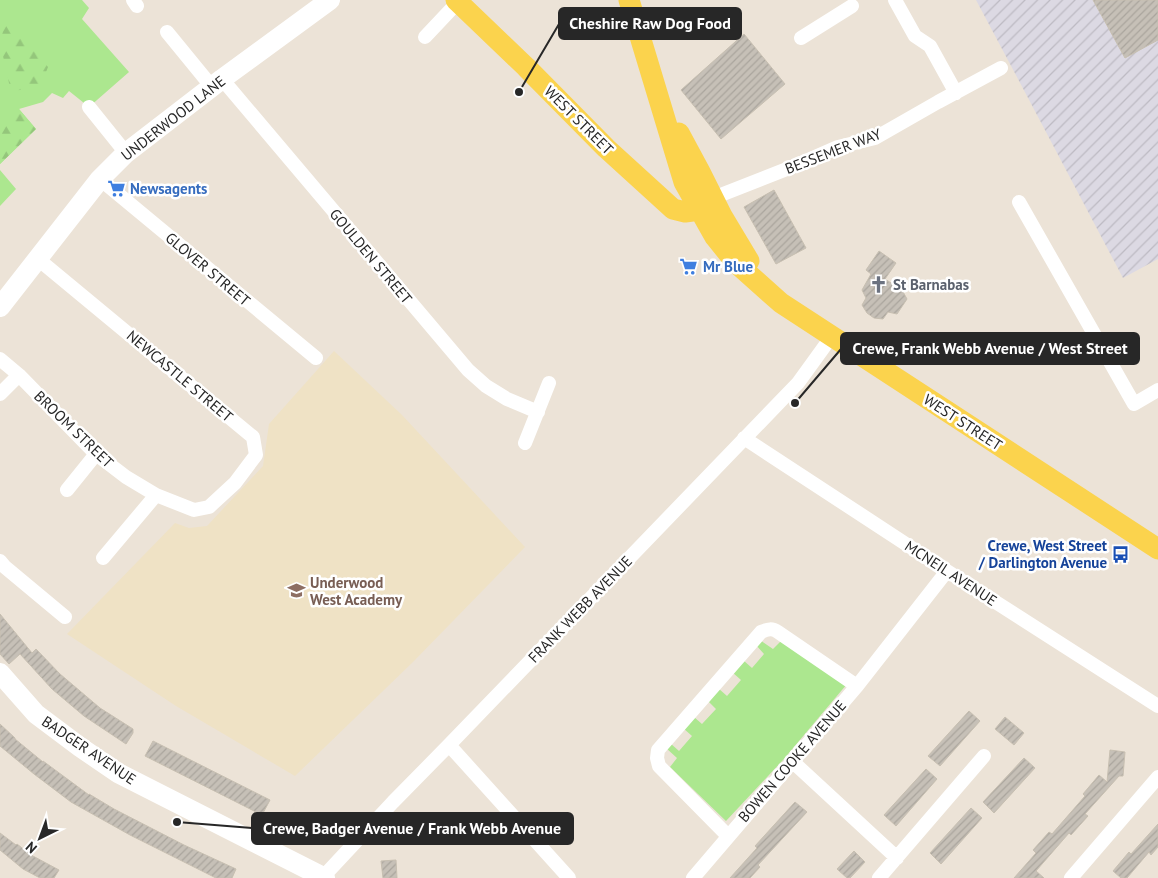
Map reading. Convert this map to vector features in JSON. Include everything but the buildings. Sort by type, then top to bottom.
[{"type":"main road","points":[[629,0],[658,95],[692,177]]},
{"type":"main road","name":"WEST STREET","points":[[457,1],[606,148],[673,209],[685,212],[706,204]]},
{"type":"main road","name":"WEST STREET","points":[[637,177],[662,185],[692,177],[706,204],[715,237],[736,263],[771,292],[781,303],[1158,549]]},
{"type":"street","name":"UNDERWOOD LANE","points":[[0,307],[100,179],[126,153],[330,0]]},
{"type":"street","points":[[895,0],[915,36],[930,46],[956,92]]},
{"type":"street","points":[[425,37],[457,1]]},
{"type":"street","points":[[801,38],[855,2]]},
{"type":"street","name":"GOULDEN STREET","points":[[167,32],[217,83],[468,370],[486,386],[506,399],[538,412]]},
{"type":"street","name":"BESSEMER WAY","points":[[706,204],[838,147],[875,138],[1001,68]]},
{"type":"street","points":[[89,107],[126,153]]},
{"type":"street","name":"GLOVER STREET","points":[[100,179],[316,358]]},
{"type":"street","points":[[1019,202],[1134,404],[1158,390]]},
{"type":"street","name":"NEWCASTLE STREET","points":[[38,259],[253,437],[256,455],[235,483],[208,507]]},
{"type":"street","name":"FRANK WEBB AVENUE","points":[[323,878],[393,802],[798,383],[832,336]]},
{"type":"street","name":"BROOM STREET","points":[[0,359],[19,375],[96,454],[126,477],[156,495],[194,510],[208,507]]},
{"type":"street","points":[[0,394],[19,375]]},
{"type":"street","points":[[525,443],[549,383]]},
{"type":"street","name":"MCNEIL AVENUE","points":[[744,438],[1158,706]]},
{"type":"street","points":[[67,490],[96,454]]},
{"type":"street","points":[[103,558],[156,495]]},
{"type":"street","points":[[0,561],[65,617]]},
{"type":"street","name":"BOWEN COOKE AVENUE","points":[[693,878],[857,686],[947,571]]},
{"type":"street","name":"BOWEN COOKE AVENUE","points":[[728,836],[660,766],[657,758],[658,750],[761,632],[767,629],[773,629],[778,632],[857,686]]},
{"type":"street","name":"BADGER AVENUE","points":[[0,673],[36,714],[118,773],[323,878]]},
{"type":"street","points":[[449,745],[569,878]]},
{"type":"street","points":[[879,878],[984,756]]},
{"type":"street","points":[[792,761],[897,858]]},
{"type":"street","points":[[1071,878],[1158,777]]},
{"type":"shaded area","points":[[976,0],[1158,0],[1158,259],[1123,278]]},
{"type":"shaded area","name":"Underwood West Academy","points":[[334,351],[402,415],[525,547],[413,662],[295,776],[176,706],[67,634],[175,523],[189,528],[207,526],[263,466],[269,424]]},
{"type":"green space","points":[[0,0],[82,0],[89,8],[82,19],[129,72],[89,107],[69,91],[63,98],[52,93],[43,102],[19,109],[36,129],[0,164]]},
{"type":"green space","points":[[4,17],[48,67],[41,85],[11,92],[1,47]]},
{"type":"green space","points":[[13,108],[19,109],[36,129],[0,164],[0,121]]},
{"type":"green space","points":[[0,170],[16,189],[0,206]]},
{"type":"green space","points":[[760,640],[773,649],[781,641],[847,684],[783,760],[726,821],[670,767],[677,758],[666,748],[670,743],[679,751],[692,736],[683,728],[694,717],[702,724],[716,709],[707,700],[718,688],[727,696],[741,680],[732,672],[743,660],[752,668],[764,654],[756,645]]},
{"type":"place","name":"Cheshire Raw Dog Food","points":[[519,92]]},
{"type":"place","name":"Newsagents","points":[[116,188]]},
{"type":"place","name":"Mr Blue","points":[[689,266]]},
{"type":"place","name":"St Barnabas","points":[[879,284]]},
{"type":"place","name":"Crewe, Frank Webb Avenue / West Street","points":[[795,403]]},
{"type":"place","name":"Crewe, West Street / Darlington Avenue","points":[[1121,554]]},
{"type":"place","name":"Underwood West Academy","points":[[296,591]]},
{"type":"place","name":"Crewe, Badger Avenue / Frank Webb Avenue","points":[[177,822]]}]
